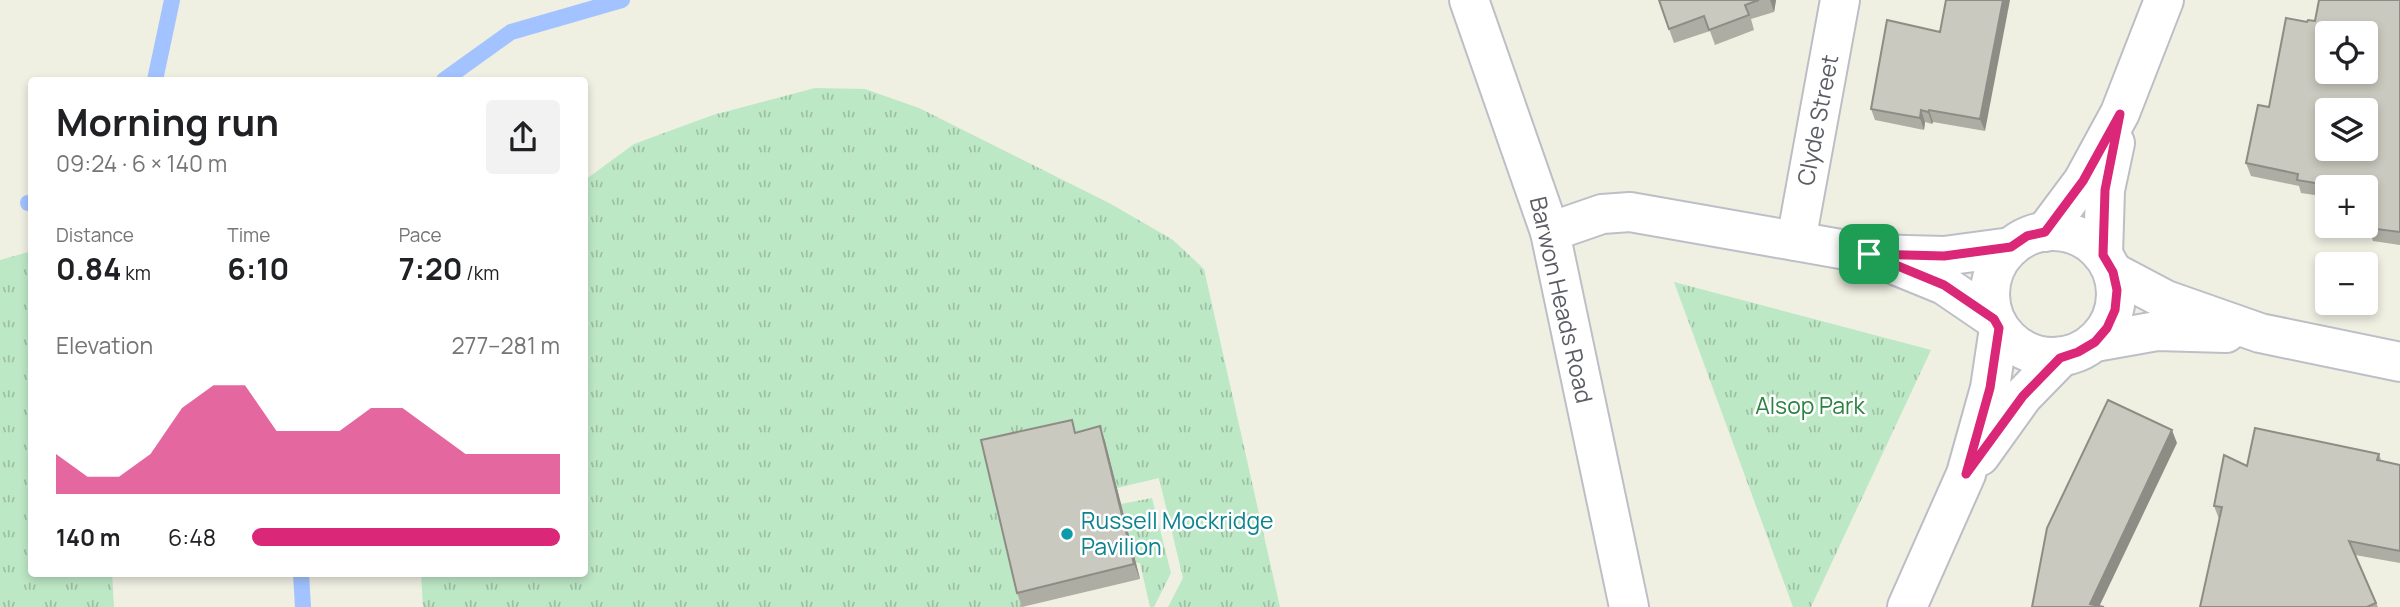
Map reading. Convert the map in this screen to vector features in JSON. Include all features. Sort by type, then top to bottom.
[{"type":"street","name":"Barwon Heads Road","points":[[1469,0],[1550,232],[1629,607]]},
{"type":"street","name":"Clyde Street","points":[[1796,241],[1840,0]]},
{"type":"street","points":[[2045,232],[2083,181],[2120,114],[2164,0]]},
{"type":"street","points":[[1869,254],[1944,285],[1996,323],[2020,349],[2040,356],[2060,358],[2078,352],[2095,342],[2107,328],[2115,310],[2117,290],[2108,263],[2105,190],[2120,114]]},
{"type":"street","points":[[1550,232],[1602,214],[1630,212],[1869,254],[1944,256],[2011,247]]},
{"type":"street","points":[[1907,607],[1966,474],[1990,388],[1996,323],[1990,299],[1991,278],[1998,262],[2011,247],[2027,236],[2045,232],[2071,233],[2089,242],[2108,263],[2166,300],[2260,333],[2400,362]]},
{"type":"street","points":[[2095,342],[2157,331],[2260,333]]},
{"type":"street","points":[[1966,474],[2023,396],[2060,358]]},
{"type":"green space","points":[[815,88],[865,89],[919,108],[1111,204],[1173,240],[1204,269],[1280,607],[1168,607],[1183,578],[1159,478],[1117,488],[1105,441],[1022,607],[423,607],[421,577],[588,577],[588,178],[634,144],[713,115]]},
{"type":"green space","points":[[28,252],[28,577],[112,577],[114,607],[0,607],[0,260]]},
{"type":"green space","name":"Alsop Park","points":[[1674,282],[1931,350],[1811,607],[1793,607]]},
{"type":"green space","points":[[1152,498],[1171,573],[1154,607],[1150,607],[1140,563],[1136,563],[1121,504]]},
{"type":"building","points":[[1659,0],[1759,0],[1745,5],[1749,15],[1709,30],[1704,16],[1669,29]]},
{"type":"building","points":[[1946,0],[2003,0],[1980,119],[1929,110],[1921,110],[1920,118],[1871,109],[1887,20],[1940,32]]},
{"type":"building","points":[[2319,0],[2400,0],[2400,232],[2378,229],[2378,175],[2315,175],[2315,183],[2297,180],[2298,174],[2246,163],[2258,105],[2269,107],[2286,18],[2315,21]]},
{"type":"building","points":[[2108,400],[2172,430],[2090,604],[2104,607],[2032,607],[2047,528]]},
{"type":"building","name":"Russell Mockridge Pavilion","points":[[1072,420],[1075,433],[1100,426],[1134,564],[1017,593],[981,440]]},
{"type":"building","points":[[2255,428],[2379,454],[2377,460],[2400,465],[2400,551],[2349,541],[2376,603],[2367,607],[2200,607],[2222,507],[2214,506],[2224,455],[2247,466]]},
{"type":"waterway","points":[[156,77],[172,0]]},
{"type":"waterway","points":[[448,77],[511,32],[622,0]]},
{"type":"waterway","points":[[301,577],[303,607]]},
{"type":"place","name":"Russell Mockridge Pavilion","points":[[1067,534]]},
{"type":"route","points":[[2120,114],[2105,190],[2103,255],[2113,272],[2117,290],[2115,310],[2107,328],[2095,342],[2060,358],[2023,396],[1966,474],[1990,388],[1999,328],[1994,319],[1944,285],[1869,254],[1944,256],[2011,247],[2027,236],[2045,232],[2083,181],[2120,114]]}]
